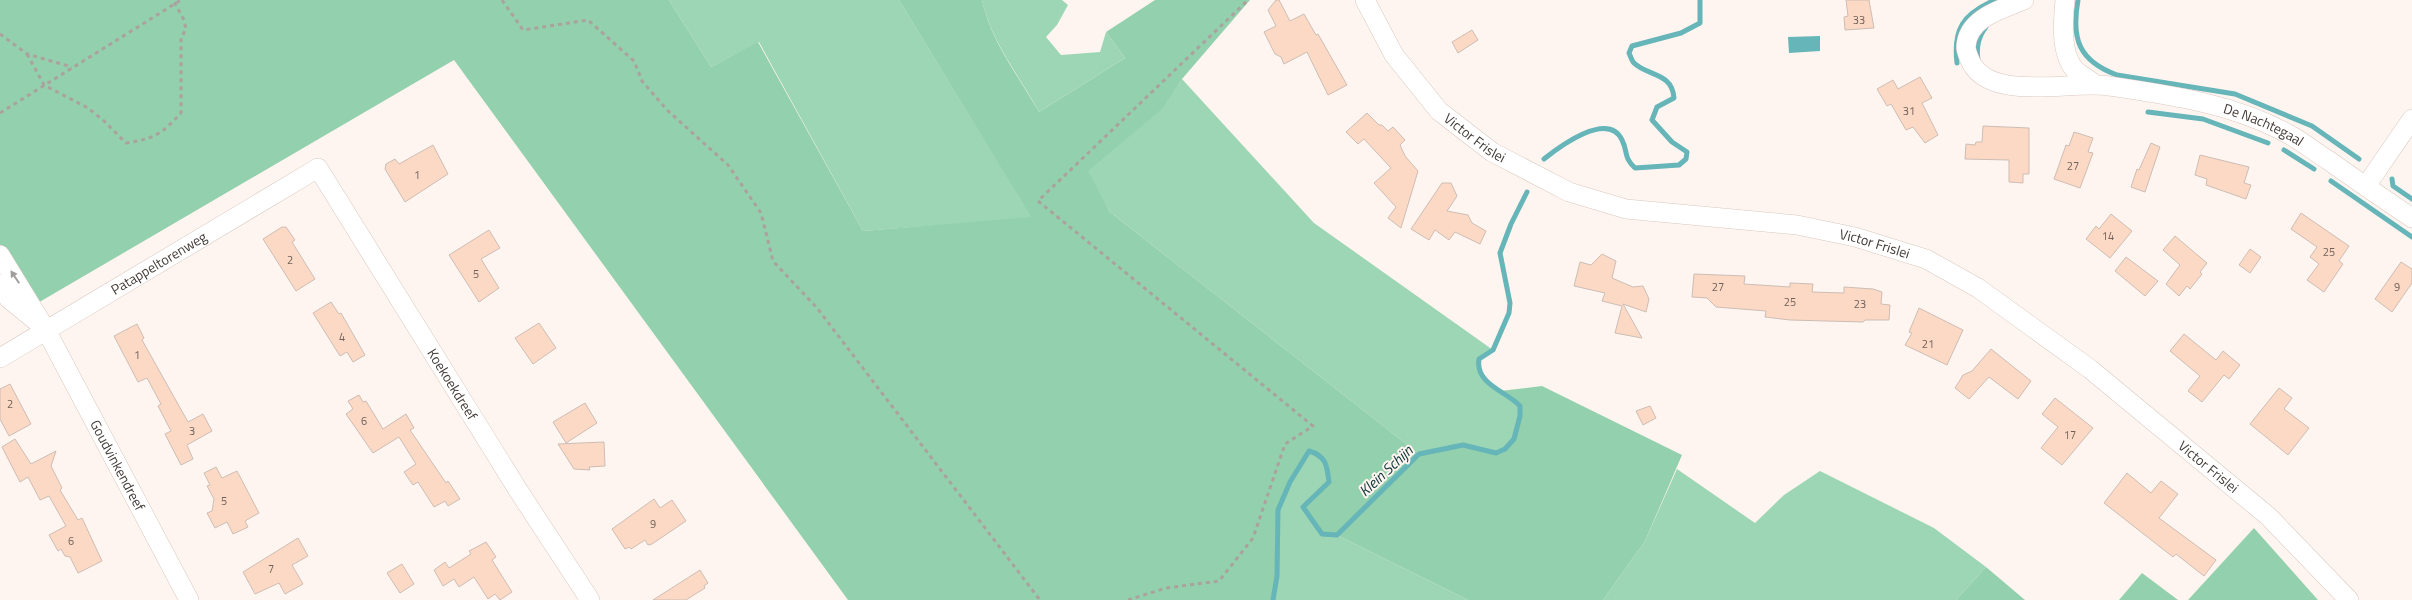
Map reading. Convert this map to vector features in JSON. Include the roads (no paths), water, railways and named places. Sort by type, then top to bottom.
[{"type":"street","name":"Victor Frislei","points":[[1365,0],[1394,55],[1423,94],[1439,111],[1492,152],[1562,188],[1626,209],[1797,225],[1855,237],[1926,259],[1978,288],[2090,369],[2268,516],[2349,600]]},
{"type":"street","name":"De Nachtegaal","points":[[2024,0],[1988,15],[1977,24],[1968,37],[1966,49],[1971,64],[1981,76],[2001,84],[2018,87],[2094,84],[2187,99],[2226,109],[2290,135],[2412,218]]},
{"type":"street","name":"De Nachtegaal","points":[[2065,0],[2063,29],[2069,58],[2075,70],[2094,84]]},
{"type":"street","points":[[2366,186],[2412,118]]},
{"type":"street","name":"Patappeltorenweg","points":[[0,358],[318,168]]},
{"type":"street","name":"Koekoekdreef","points":[[318,168],[513,481],[590,600]]},
{"type":"street","name":"Goudvinkendreef","points":[[0,255],[46,330],[189,600]]},
{"type":"street","points":[[0,284],[10,299],[46,330]]},
{"type":"water","points":[[1820,36],[1820,51],[1789,53],[1788,37]]},
{"type":"waterway","name":"Klein Schijn","points":[[1544,159],[1583,134],[1606,129],[1615,132],[1622,140],[1627,157],[1635,168],[1679,165],[1686,159],[1687,152],[1672,142],[1652,120],[1657,107],[1674,98],[1669,83],[1639,67],[1634,63],[1629,53],[1632,46],[1681,33],[1700,23],[1700,0]]},
{"type":"waterway","points":[[1957,63],[1957,41],[1963,24],[1975,11],[1995,0]]},
{"type":"waterway","points":[[2078,0],[2076,14],[2077,37],[2086,55],[2104,69],[2117,75],[2235,94],[2312,126],[2359,159]]},
{"type":"waterway","points":[[1978,60],[1978,42],[1986,27]]},
{"type":"waterway","points":[[2148,112],[2203,119],[2268,143]]},
{"type":"waterway","points":[[2284,150],[2314,169]]},
{"type":"waterway","points":[[2392,179],[2393,186],[2412,199]]},
{"type":"waterway","points":[[2331,181],[2412,237]]},
{"type":"waterway","name":"Klein Schijn","points":[[1273,600],[1277,576],[1278,510],[1290,482],[1309,451],[1315,453],[1325,462],[1329,482],[1303,507],[1322,534],[1337,535],[1419,454],[1463,445],[1496,453],[1505,449],[1514,439],[1520,416],[1520,406],[1487,381],[1479,368],[1479,359],[1493,350],[1509,313],[1510,303],[1500,253],[1511,224],[1527,192]]}]
